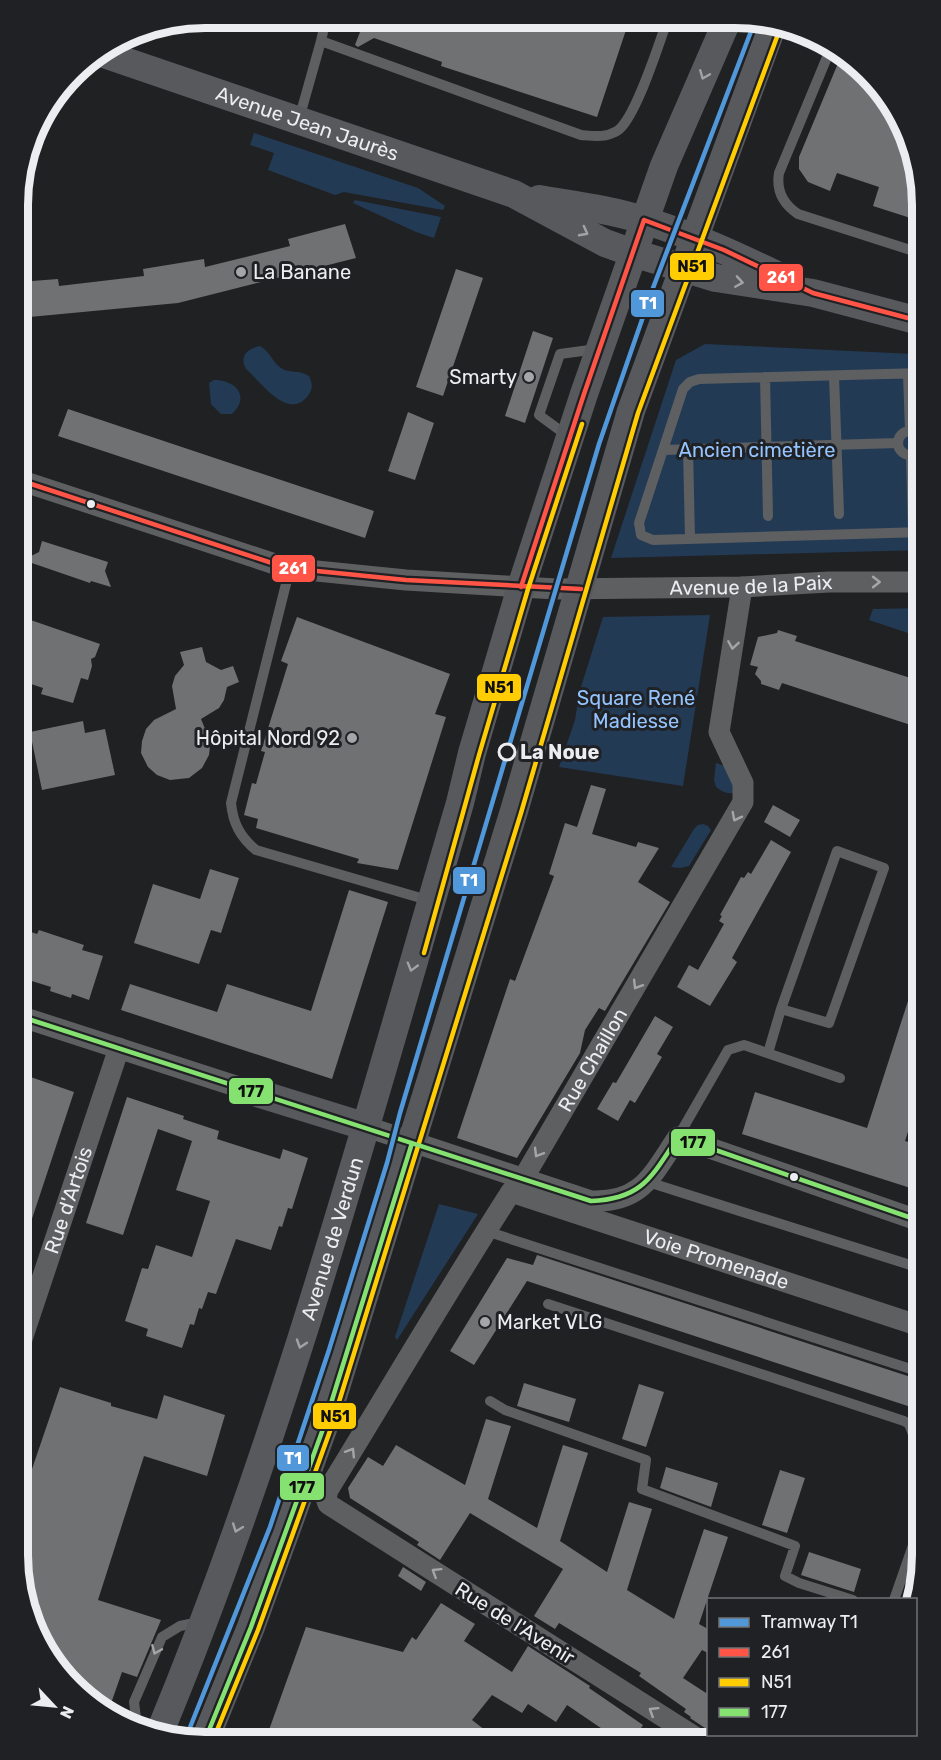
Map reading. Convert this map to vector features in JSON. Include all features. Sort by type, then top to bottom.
[{"type":"main road","name":"Avenue de Verdun","points":[[162,1726],[203,1622],[303,1338],[367,1127],[472,753],[521,588],[570,438],[664,166],[724,29]]},
{"type":"main road","points":[[208,1732],[251,1627],[323,1429],[497,868],[631,411],[770,32]]},
{"type":"main road","name":"Avenue Jean Jaurès","points":[[111,56],[514,194],[644,220],[724,249],[813,293]]},
{"type":"main road","name":"Avenue Jean Jaurès","points":[[514,194],[605,243],[633,254],[716,278],[813,293]]},
{"type":"main road","points":[[813,293],[912,319]]},
{"type":"main road","name":"Voie Promenade","points":[[254,1092],[367,1127]]},
{"type":"street","name":"Avenue de la Paix","points":[[28,483],[290,568],[406,580],[521,588],[742,587],[829,582],[912,582]]},
{"type":"street","name":"Rue Chaillon","points":[[328,1504],[326,1498],[328,1490],[516,1185],[743,802],[743,783],[719,732],[742,587]]},
{"type":"street","name":"Voie Promenade","points":[[28,1019],[254,1092]]},
{"type":"street","name":"Rue d'Artois","points":[[28,1321],[119,1048]]},
{"type":"street","name":"Voie Promenade","points":[[367,1127],[516,1185],[912,1323]]},
{"type":"street","points":[[516,1185],[591,1201],[606,1202],[633,1194],[648,1182],[678,1137],[912,1218]]},
{"type":"street","name":"Rue de l'Avenir","points":[[328,1504],[687,1732]]},
{"type":"lane","points":[[299,120],[324,29]]},
{"type":"lane","points":[[321,41],[581,135],[597,137],[619,130],[628,119],[635,106],[663,29]]},
{"type":"lane","points":[[828,55],[779,173],[778,183],[783,200],[798,214],[912,250]]},
{"type":"lane","points":[[908,374],[910,430],[901,434],[898,443],[902,452],[910,456],[912,475]]},
{"type":"lane","points":[[912,374],[699,379],[690,382],[683,389],[639,523],[642,536],[653,540],[912,532]]},
{"type":"lane","points":[[834,376],[839,514]]},
{"type":"lane","points":[[765,377],[768,516]]},
{"type":"lane","points":[[663,450],[898,443]]},
{"type":"lane","points":[[688,449],[690,539]]},
{"type":"lane","points":[[290,568],[231,803],[233,819],[245,841],[256,850],[431,901]]},
{"type":"lane","points":[[768,1053],[782,1009],[837,851],[884,868],[829,1023],[782,1009]]},
{"type":"lane","points":[[678,1137],[728,1050],[744,1045],[840,1078]]},
{"type":"lane","points":[[648,1182],[912,1266]]},
{"type":"lane","points":[[486,1231],[912,1368]]},
{"type":"lane","points":[[548,1304],[904,1421],[909,1425],[912,1432]]},
{"type":"lane","points":[[490,1401],[506,1410],[646,1460],[642,1489],[795,1546],[785,1576],[799,1583],[850,1598]]},
{"type":"lane","points":[[894,1598],[912,1548]]},
{"type":"lane","points":[[136,1717],[134,1702],[162,1637],[180,1626],[203,1622]]},
{"type":"green space","points":[[254,133],[418,188],[445,206],[443,210],[344,192],[335,195],[268,170],[274,153],[250,145]]},
{"type":"green space","points":[[355,200],[441,217],[434,238],[353,203]]},
{"type":"green space","name":"Ancien cimetière","points":[[705,344],[912,354],[912,550],[611,558],[676,360]]},
{"type":"green space","points":[[260,346],[281,368],[309,376],[312,387],[307,397],[299,403],[283,402],[247,370],[243,361],[245,354]]},
{"type":"green space","points":[[214,380],[228,383],[238,390],[240,401],[232,414],[221,414],[211,404],[209,383]]},
{"type":"green space","points":[[912,608],[912,634],[869,620],[873,609]]},
{"type":"green space","name":"Square René Madiesse","points":[[710,615],[683,786],[559,767],[575,720],[580,690],[603,617]]},
{"type":"green space","points":[[716,763],[731,768],[736,792],[726,792],[716,787],[714,780]]},
{"type":"green space","points":[[703,824],[711,830],[689,866],[671,867],[694,829]]},
{"type":"green space","points":[[439,1204],[478,1214],[397,1340],[395,1337]]},
{"type":"building","points":[[361,29],[626,29],[597,117],[441,66],[442,62],[374,38],[358,47],[355,45]]},
{"type":"building","points":[[839,62],[869,89],[883,107],[894,127],[903,148],[911,182],[912,218],[873,206],[879,187],[837,173],[830,191],[808,182],[799,169],[799,157]]},
{"type":"building","name":"La Banane","points":[[345,224],[356,258],[178,303],[28,317],[28,281],[58,279],[59,286],[144,276],[143,269],[204,259],[205,267],[290,246],[288,239]]},
{"type":"building","points":[[456,269],[483,278],[443,396],[416,387]]},
{"type":"building","name":"Smarty","points":[[533,331],[553,338],[525,423],[505,416]]},
{"type":"building","points":[[68,409],[374,511],[365,538],[58,436]]},
{"type":"building","points":[[408,412],[434,423],[415,480],[388,471]]},
{"type":"building","points":[[42,541],[108,562],[105,571],[111,587],[91,581],[90,583],[28,562],[28,558],[39,552]]},
{"type":"building","name":"Hôpital Nord 92","points":[[297,617],[450,674],[435,714],[446,717],[398,870],[357,863],[359,859],[256,828],[258,819],[244,815],[252,783],[256,784],[265,752],[261,751],[288,664],[281,661]]},
{"type":"building","points":[[28,619],[100,644],[95,657],[91,659],[92,666],[88,680],[81,678],[73,703],[41,694],[43,688],[28,683]]},
{"type":"building","points":[[778,630],[797,636],[795,641],[912,678],[912,725],[782,683],[779,690],[761,684],[755,674],[758,667],[750,665],[758,637],[777,633]]},
{"type":"building","points":[[202,647],[206,662],[221,670],[233,666],[239,682],[227,687],[224,700],[219,708],[201,719],[210,746],[209,755],[202,768],[189,778],[170,780],[157,775],[148,767],[141,753],[142,741],[146,729],[154,720],[176,709],[172,686],[175,676],[184,665],[180,652]]},
{"type":"building","points":[[83,721],[85,733],[105,729],[115,775],[42,790],[30,732]]},
{"type":"building","points":[[591,785],[606,789],[592,834],[636,847],[638,842],[659,848],[638,882],[670,902],[605,1011],[599,1008],[585,1030],[580,1053],[517,1158],[457,1138],[510,979],[515,981],[554,876],[549,874],[565,823],[577,827]]},
{"type":"building","points":[[773,805],[800,820],[790,837],[764,822]]},
{"type":"building","points":[[771,840],[791,852],[732,958],[737,962],[710,1006],[677,987],[689,965],[698,970],[724,924],[719,921],[722,916],[720,915],[741,877],[744,878],[748,872],[751,874]]},
{"type":"building","points":[[210,869],[239,878],[221,933],[211,930],[199,964],[134,943],[153,884],[200,899]]},
{"type":"building","points":[[349,890],[388,902],[332,1079],[121,1010],[130,984],[217,1012],[227,984],[311,1011]]},
{"type":"building","points":[[39,930],[84,945],[82,950],[103,956],[89,1000],[72,994],[71,998],[50,991],[51,987],[28,980],[28,931],[37,934]]},
{"type":"building","points":[[912,989],[912,1119],[905,1141],[912,1143],[912,1188],[742,1134],[755,1092],[867,1128]]},
{"type":"building","points":[[655,1016],[673,1027],[657,1054],[662,1057],[635,1103],[630,1100],[618,1121],[597,1109],[613,1082],[616,1083]]},
{"type":"building","points":[[28,1076],[74,1092],[28,1231],[28,1135]]},
{"type":"building","points":[[127,1097],[184,1116],[183,1119],[219,1131],[217,1139],[280,1159],[283,1149],[308,1158],[292,1209],[288,1208],[271,1250],[236,1239],[216,1294],[208,1292],[202,1309],[199,1308],[194,1325],[190,1324],[182,1348],[146,1336],[148,1329],[125,1321],[142,1268],[148,1269],[156,1245],[192,1257],[210,1201],[176,1190],[192,1141],[158,1129],[123,1235],[86,1223]]},
{"type":"building","points":[[537,1255],[912,1377],[912,1407],[527,1281],[474,1365],[450,1351],[507,1258],[533,1265]]},
{"type":"building","points":[[524,1383],[576,1399],[569,1422],[517,1406]]},
{"type":"building","points":[[639,1384],[664,1392],[646,1447],[622,1439]]},
{"type":"building","points":[[60,1387],[111,1403],[111,1406],[157,1419],[164,1395],[225,1415],[207,1476],[144,1456],[98,1600],[161,1620],[137,1677],[122,1672],[111,1704],[89,1688],[84,1683],[84,1676],[77,1676],[58,1653],[50,1638],[51,1634],[47,1633],[38,1612],[30,1578],[28,1481]]},
{"type":"building","points":[[486,1419],[511,1426],[488,1499],[537,1528],[563,1445],[588,1453],[560,1541],[607,1572],[629,1502],[652,1509],[627,1590],[674,1619],[704,1529],[728,1537],[699,1624],[707,1628],[707,1652],[702,1650],[683,1678],[706,1693],[707,1691],[707,1729],[690,1718],[684,1712],[686,1709],[639,1676],[641,1673],[559,1623],[555,1629],[534,1616],[563,1569],[470,1513],[440,1560],[417,1545],[419,1542],[350,1498],[348,1488],[368,1457],[383,1466],[396,1445],[465,1485]]},
{"type":"building","points":[[666,1467],[718,1483],[711,1507],[660,1488]]},
{"type":"building","points":[[780,1470],[805,1478],[787,1533],[762,1525]]},
{"type":"building","points":[[809,1552],[861,1569],[854,1592],[801,1575]]},
{"type":"building","points":[[403,1567],[426,1582],[421,1591],[398,1576]]},
{"type":"building","points":[[441,1603],[475,1624],[464,1641],[512,1672],[528,1646],[590,1686],[589,1688],[643,1725],[639,1732],[607,1732],[567,1705],[556,1722],[528,1704],[522,1713],[492,1695],[472,1720],[487,1732],[268,1732],[306,1627],[403,1652],[412,1637],[416,1640]]},
{"type":"tram line","name":"T1","points":[[189,1731],[270,1527],[329,1350],[387,1163],[599,444],[653,288],[752,30]]},
{"type":"transit line","name":"N51","points":[[216,1732],[258,1630],[330,1431],[521,813],[638,413],[778,34]]},
{"type":"transit line","name":"261","points":[[644,220],[724,250],[813,293],[912,319]]},
{"type":"transit line","name":"261","points":[[521,587],[644,220]]},
{"type":"transit line","name":"N51","points":[[424,953],[528,589],[582,424]]},
{"type":"transit line","name":"261","points":[[28,483],[287,568],[406,580],[581,589]]},
{"type":"transit line","name":"177","points":[[28,1019],[591,1201],[623,1196],[635,1190],[653,1174],[678,1137],[912,1218]]},
{"type":"transit line","name":"177","points":[[208,1732],[251,1627],[323,1429],[412,1143]]},
{"type":"place","name":"La Banane","points":[[241,272]]},
{"type":"place","name":"Smarty","points":[[529,377]]},
{"type":"place","name":"Hôpital Nord 92","points":[[352,738]]},
{"type":"place","name":"La Noue","points":[[507,752]]},
{"type":"place","name":"Market VLG","points":[[485,1322]]}]
